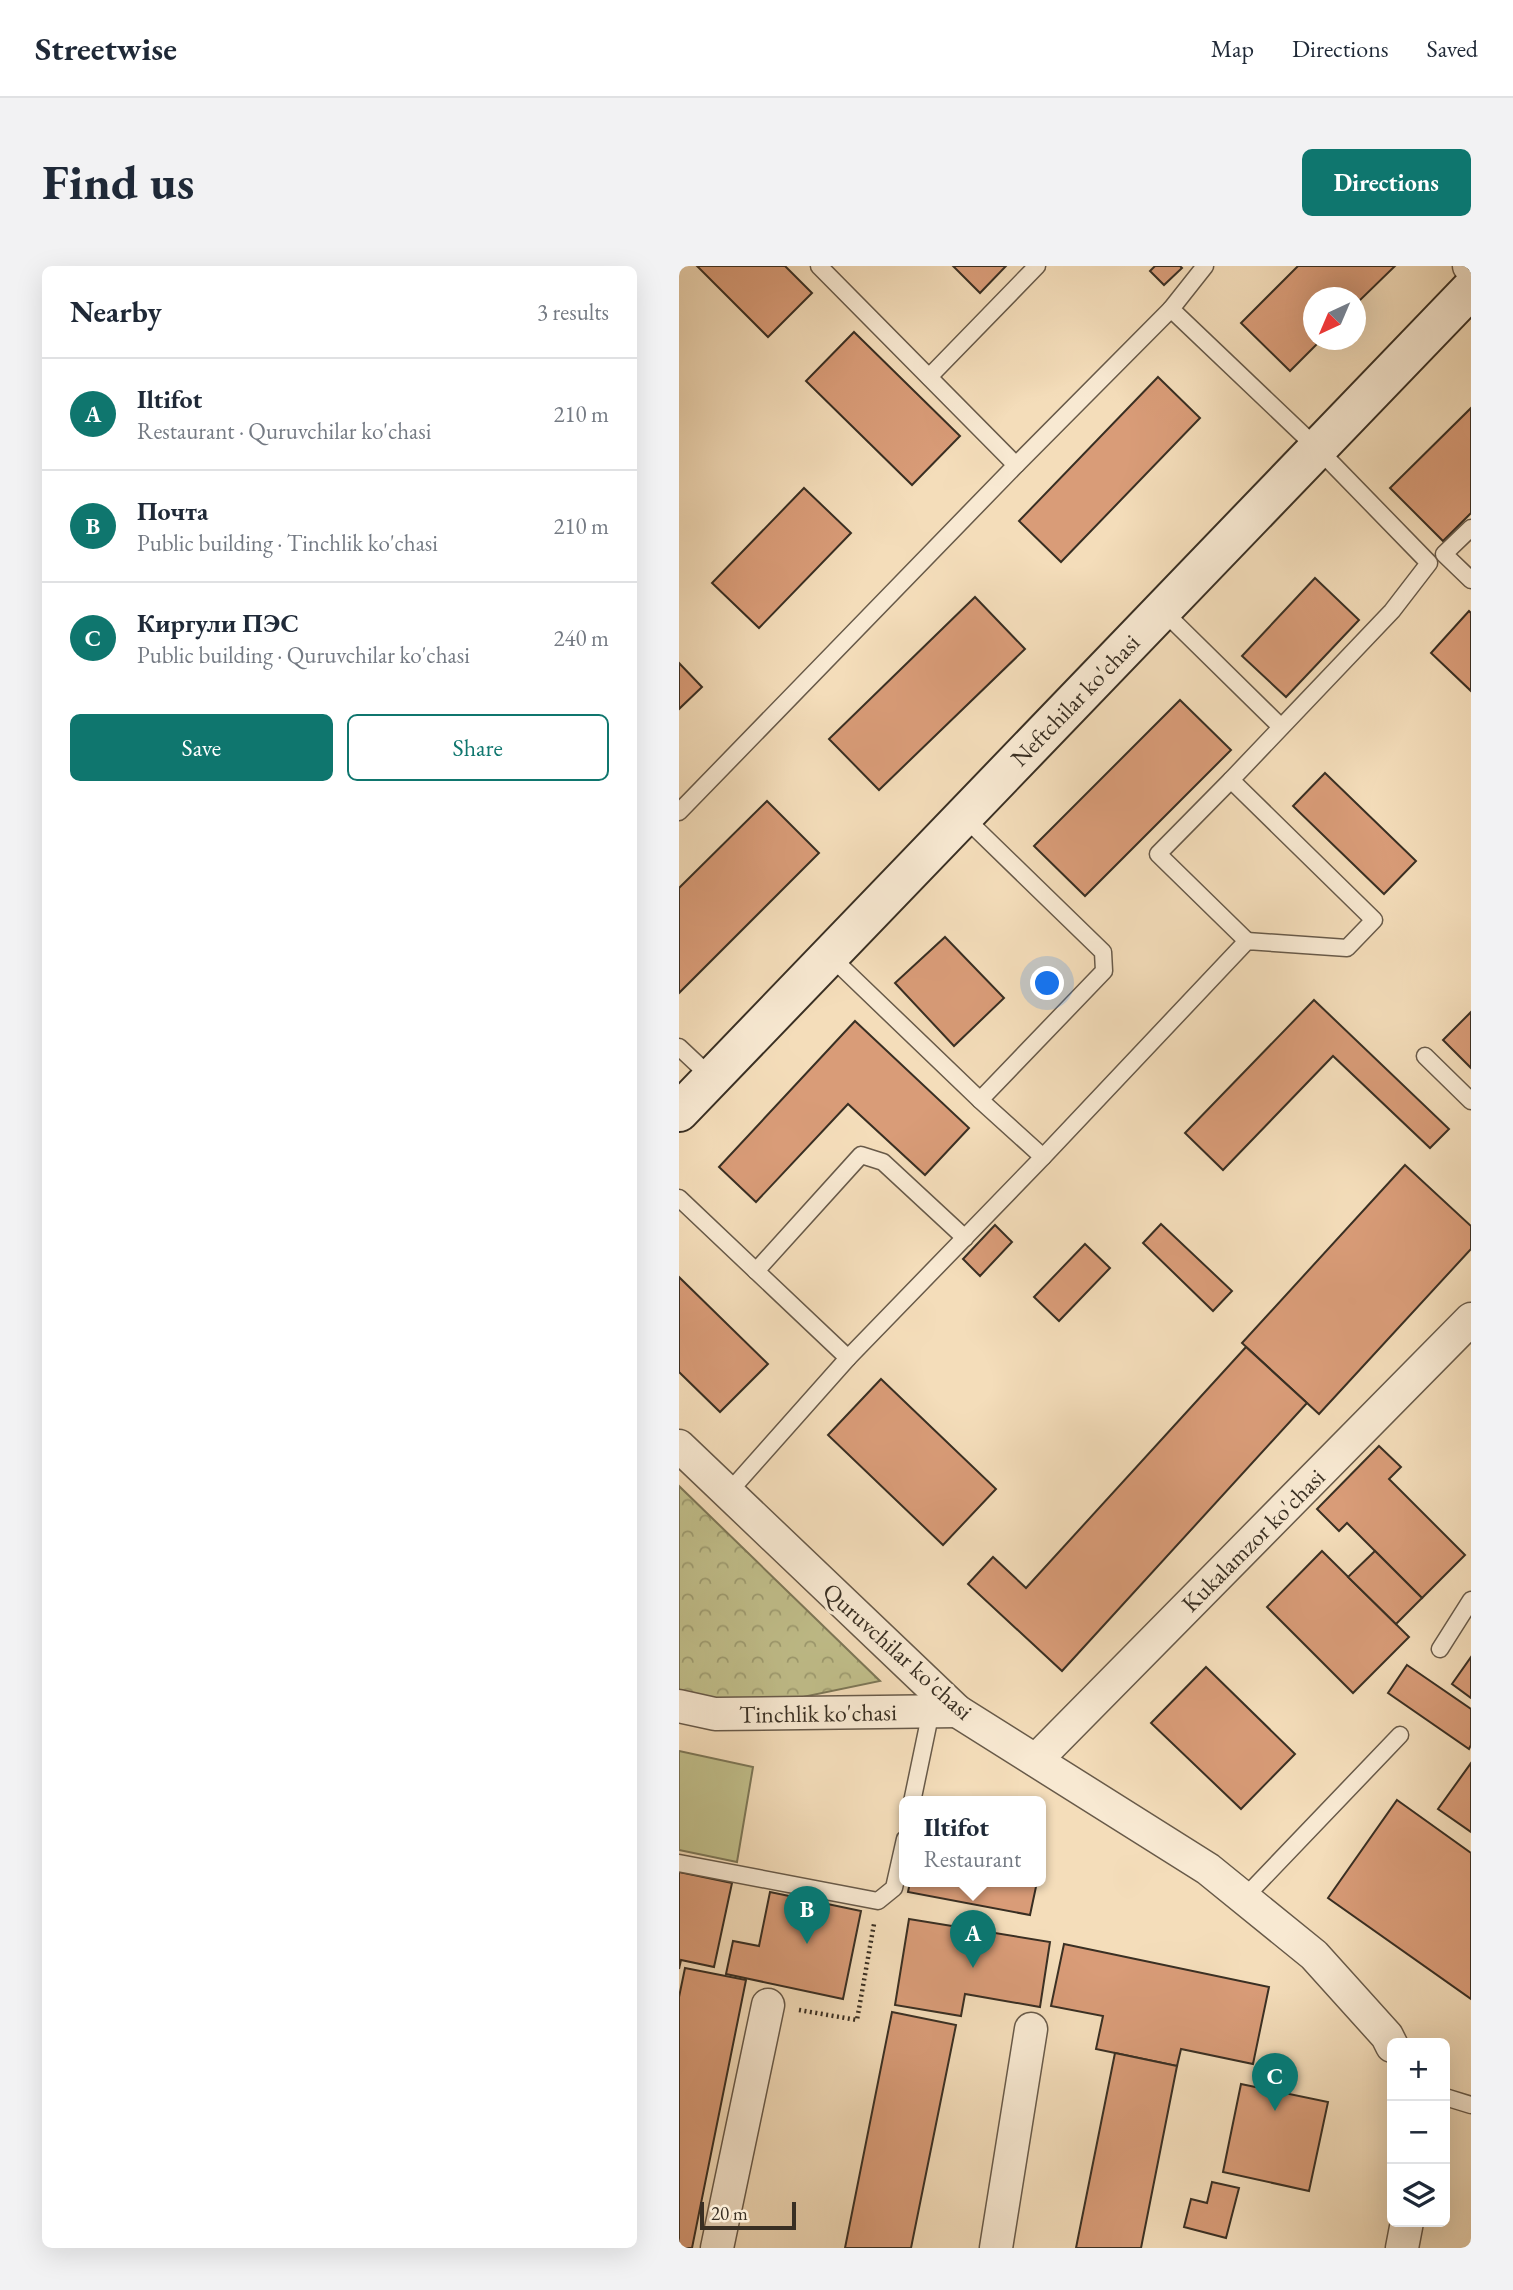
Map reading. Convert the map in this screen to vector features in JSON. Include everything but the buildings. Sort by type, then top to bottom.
[{"type":"street","name":"Neftchilar ko'chasi","points":[[679,1112],[1471,289]]},
{"type":"street","name":"Kukalamzor ko'chasi","points":[[1036,1760],[1471,1319]]},
{"type":"street","name":"Quruvchilar ko'chasi","points":[[679,1446],[944,1711],[1036,1760],[1208,1869],[1314,1955],[1388,2038]]},
{"type":"street","name":"Tinchlik ko'chasi","points":[[679,1706],[715,1714],[944,1711]]},
{"type":"street","points":[[717,2248],[768,2005]]},
{"type":"street","points":[[996,2248],[1031,2029]]},
{"type":"street","points":[[1402,2248],[1406,2227]]},
{"type":"lane","points":[[819,266],[1016,466]]},
{"type":"lane","points":[[929,377],[1037,266]]},
{"type":"lane","points":[[679,811],[1171,309],[1205,266]]},
{"type":"lane","points":[[1171,309],[1318,449],[1429,563]]},
{"type":"lane","points":[[1231,780],[1374,920],[1347,948],[1247,941],[1159,854],[1392,611],[1429,563],[1444,554],[1471,528]]},
{"type":"lane","points":[[1444,554],[1471,580]]},
{"type":"lane","points":[[1162,610],[1281,727]]},
{"type":"lane","points":[[963,816],[1103,952],[1104,971],[980,1100]]},
{"type":"lane","points":[[728,1493],[848,1358],[1247,941]]},
{"type":"lane","points":[[829,955],[1043,1157]]},
{"type":"lane","points":[[679,1047],[712,1078]]},
{"type":"lane","points":[[1425,1056],[1471,1101]]},
{"type":"lane","points":[[756,1271],[861,1155],[883,1162],[965,1238]]},
{"type":"lane","points":[[679,1198],[848,1358]]},
{"type":"lane","points":[[1440,1649],[1471,1600]]},
{"type":"lane","points":[[914,1796],[944,1711]]},
{"type":"lane","points":[[1244,1898],[1400,1735]]},
{"type":"lane","points":[[679,1863],[878,1901],[894,1888],[899,1866]]},
{"type":"lane","points":[[1450,2099],[1471,2105]]},
{"type":"path","points":[[768,2005],[857,2020],[878,1901]]},
{"type":"green space","points":[[679,1486],[880,1681],[721,1714],[679,1705]]},
{"type":"green space","points":[[679,1751],[753,1767],[737,1862],[679,1850]]},
{"type":"place","name":"Почта","points":[[807,1944]]},
{"type":"place","name":"Iltifot","points":[[973,1968]]},
{"type":"place","name":"Киргули ПЭС","points":[[1275,2111]]}]
